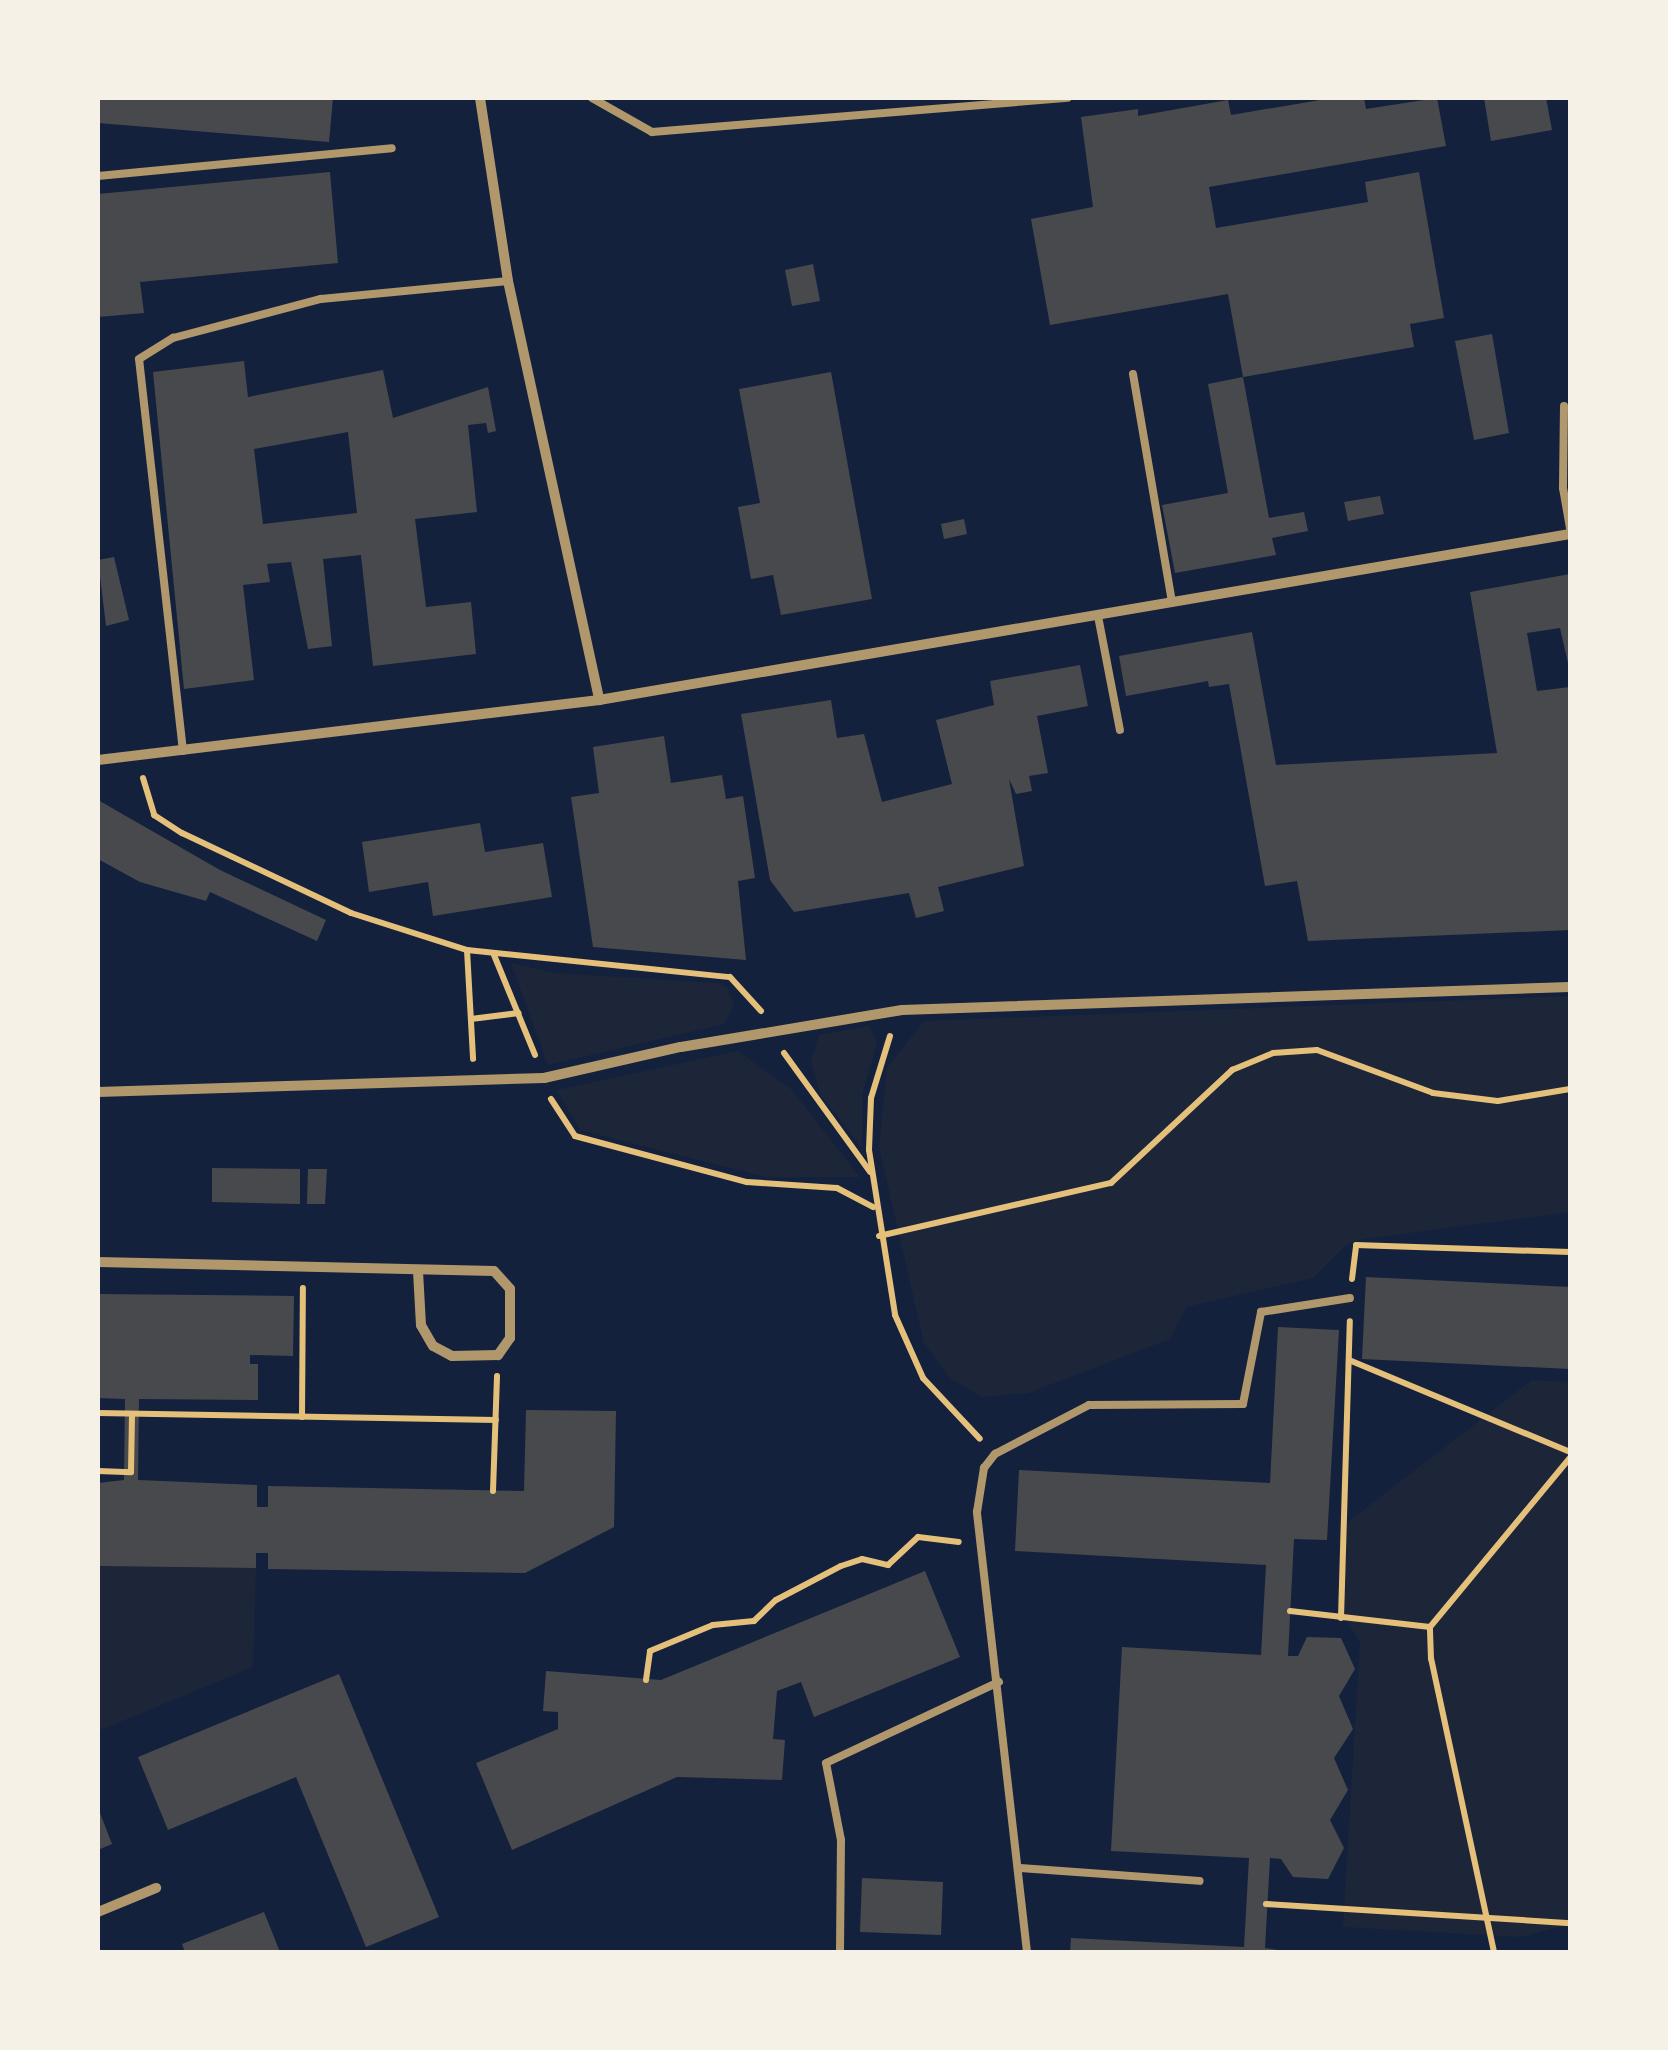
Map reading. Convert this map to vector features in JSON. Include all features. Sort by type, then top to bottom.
[{"type":"street","points":[[480,98],[508,281],[599,700]]},
{"type":"street","points":[[99,760],[599,700],[1570,531]]},
{"type":"street","points":[[98,1092],[544,1078],[681,1047],[902,1010],[1570,986]]},
{"type":"street","points":[[98,1262],[494,1272],[510,1289],[510,1338],[498,1355],[452,1356],[434,1346],[421,1325],[418,1271]]},
{"type":"street","points":[[98,1912],[156,1888]]},
{"type":"lane","points":[[592,98],[652,132],[993,101],[1068,98]]},
{"type":"lane","points":[[98,176],[392,148]]},
{"type":"lane","points":[[183,751],[139,359],[173,338],[321,299],[508,281]]},
{"type":"lane","points":[[1133,374],[1172,602]]},
{"type":"lane","points":[[1564,406],[1563,488],[1570,531]]},
{"type":"lane","points":[[1098,616],[1120,730]]},
{"type":"lane","points":[[98,746],[99,760]]},
{"type":"lane","points":[[1027,1952],[999,1682],[980,1547],[977,1486],[995,1454],[1089,1405],[1243,1404],[1261,1312],[1350,1298]]},
{"type":"lane","points":[[840,1952],[841,1840],[826,1763],[999,1682]]},
{"type":"lane","points":[[1020,1868],[1200,1880]]},
{"type":"path","points":[[140,756],[154,815],[182,833],[336,906],[467,950],[494,954],[544,1078],[575,1136],[747,1182],[837,1188],[874,1207]]},
{"type":"path","points":[[467,950],[474,1083]]},
{"type":"path","points":[[902,1010],[871,1098],[874,1207],[895,1315],[914,1362],[995,1454]]},
{"type":"path","points":[[470,1019],[519,1014]]},
{"type":"path","points":[[879,1236],[1112,1183],[1232,1070],[1273,1053],[1317,1050],[1433,1093],[1498,1100],[1570,1089]]},
{"type":"path","points":[[1341,1618],[1350,1298],[1356,1245],[1570,1252]]},
{"type":"path","points":[[302,1416],[304,1268]]},
{"type":"path","points":[[494,1491],[498,1355]]},
{"type":"path","points":[[1349,1360],[1570,1455],[1430,1627],[1431,1659],[1494,1952]]},
{"type":"path","points":[[98,1413],[496,1420]]},
{"type":"path","points":[[98,1471],[132,1472],[132,1414]]},
{"type":"path","points":[[646,1680],[650,1650],[713,1625],[754,1621],[776,1600],[841,1566],[862,1559],[888,1565],[918,1537],[980,1547]]},
{"type":"path","points":[[1290,1612],[1430,1627]]},
{"type":"path","points":[[1266,1904],[1570,1922]]},
{"type":"shaded area","points":[[511,963],[554,973],[717,983],[727,987],[734,1006],[724,1024],[548,1065]]},
{"type":"shaded area","points":[[1570,996],[1570,1212],[1363,1239],[1346,1245],[1313,1278],[1186,1307],[1170,1339],[1028,1393],[982,1397],[950,1378],[924,1343],[879,1147],[887,1068],[924,1021]]},
{"type":"shaded area","points":[[869,1026],[877,1043],[862,1095],[862,1148],[820,1094],[811,1060],[819,1035]]},
{"type":"shaded area","points":[[738,1051],[792,1090],[860,1177],[766,1177],[580,1130],[557,1090]]},
{"type":"shaded area","points":[[1532,1380],[1570,1382],[1570,1924],[1521,1937],[1343,1927],[1360,1642],[1337,1605],[1340,1528]]},
{"type":"shaded area","points":[[98,1566],[256,1568],[253,1667],[98,1731]]},
{"type":"building","points":[[98,98],[333,98],[329,142],[98,123]]},
{"type":"building","points":[[1332,98],[1364,98],[1366,109],[1437,98],[1446,146],[1209,187],[1216,228],[1368,202],[1365,182],[1419,172],[1444,318],[1410,324],[1414,347],[1243,377],[1228,294],[1050,325],[1031,219],[1093,207],[1081,117],[1138,109],[1138,116],[1228,100],[1231,115]]},
{"type":"building","points":[[1484,98],[1546,98],[1552,130],[1491,141]]},
{"type":"building","points":[[330,172],[338,263],[140,282],[144,313],[98,317],[98,194]]},
{"type":"building","points":[[813,264],[820,301],[792,306],[785,270]]},
{"type":"building","points":[[1492,334],[1509,433],[1474,440],[1455,341]]},
{"type":"building","points":[[244,361],[248,397],[383,370],[393,418],[488,387],[496,431],[488,433],[486,423],[468,425],[477,512],[415,519],[426,607],[471,602],[476,654],[373,666],[361,555],[323,559],[332,646],[308,649],[291,562],[267,564],[270,582],[243,585],[254,680],[184,689],[153,372]],"holes":[[[348,432],[357,513],[263,524],[254,449]]]},
{"type":"building","points":[[831,372],[872,599],[781,615],[773,575],[751,579],[738,507],[760,503],[739,389]]},
{"type":"building","points":[[1243,377],[1269,518],[1304,512],[1308,531],[1272,538],[1276,555],[1175,573],[1162,505],[1228,493],[1208,384]]},
{"type":"building","points":[[1380,496],[1384,514],[1348,521],[1344,502]]},
{"type":"building","points":[[964,519],[967,534],[944,539],[941,524]]},
{"type":"building","points":[[114,557],[129,620],[106,626],[98,560]]},
{"type":"building","points":[[1570,574],[1570,672],[1560,628],[1527,633],[1537,691],[1570,687],[1570,930],[1308,941],[1297,881],[1265,886],[1229,684],[1209,687],[1208,681],[1126,696],[1119,656],[1252,632],[1276,765],[1497,753],[1470,592]]},
{"type":"building","points":[[1080,665],[1088,706],[1037,716],[1048,773],[1029,776],[1032,791],[1016,794],[1009,779],[1024,866],[938,887],[944,911],[916,918],[909,893],[794,912],[770,880],[741,714],[831,700],[837,738],[864,734],[882,802],[952,784],[936,720],[994,705],[990,681]]},
{"type":"building","points":[[664,736],[671,783],[722,775],[726,799],[743,796],[755,878],[738,881],[746,960],[593,947],[571,797],[599,793],[593,747]]},
{"type":"building","points":[[98,800],[220,870],[326,920],[317,941],[210,892],[206,901],[140,882],[98,859]]},
{"type":"building","points":[[480,823],[485,852],[543,843],[552,897],[433,916],[428,882],[369,892],[362,842]]},
{"type":"building","points":[[212,1168],[300,1169],[300,1204],[212,1202]]},
{"type":"building","points":[[308,1169],[327,1169],[325,1204],[307,1204]]},
{"type":"building","points":[[1366,1277],[1570,1287],[1570,1369],[1362,1359]]},
{"type":"building","points":[[98,1294],[294,1296],[293,1356],[250,1355],[250,1364],[258,1364],[258,1400],[139,1399],[138,1480],[257,1485],[257,1507],[268,1507],[268,1486],[524,1491],[526,1410],[616,1411],[614,1527],[525,1573],[268,1569],[268,1553],[256,1553],[256,1568],[98,1566],[98,1483],[124,1480],[125,1399],[98,1398]]},
{"type":"building","points":[[1278,1327],[1339,1330],[1327,1540],[1294,1539],[1288,1656],[1298,1656],[1307,1637],[1341,1638],[1355,1669],[1339,1696],[1353,1729],[1334,1758],[1348,1790],[1330,1820],[1344,1848],[1328,1879],[1293,1877],[1281,1859],[1270,1858],[1265,1948],[1290,1952],[1070,1952],[1071,1938],[1244,1947],[1249,1858],[1111,1851],[1122,1647],[1261,1655],[1266,1565],[1015,1551],[1019,1470],[1270,1483]]},
{"type":"building","points":[[925,1571],[960,1657],[814,1717],[801,1682],[777,1691],[773,1739],[785,1740],[782,1780],[677,1777],[512,1850],[476,1763],[558,1729],[558,1712],[543,1711],[546,1671],[661,1680]]},
{"type":"building","points":[[339,1674],[439,1917],[366,1947],[296,1777],[168,1830],[138,1757]]},
{"type":"building","points":[[98,1808],[112,1844],[98,1850]]},
{"type":"building","points":[[862,1878],[943,1882],[941,1935],[860,1932]]},
{"type":"building","points":[[264,1912],[280,1952],[185,1952],[182,1944]]}]
